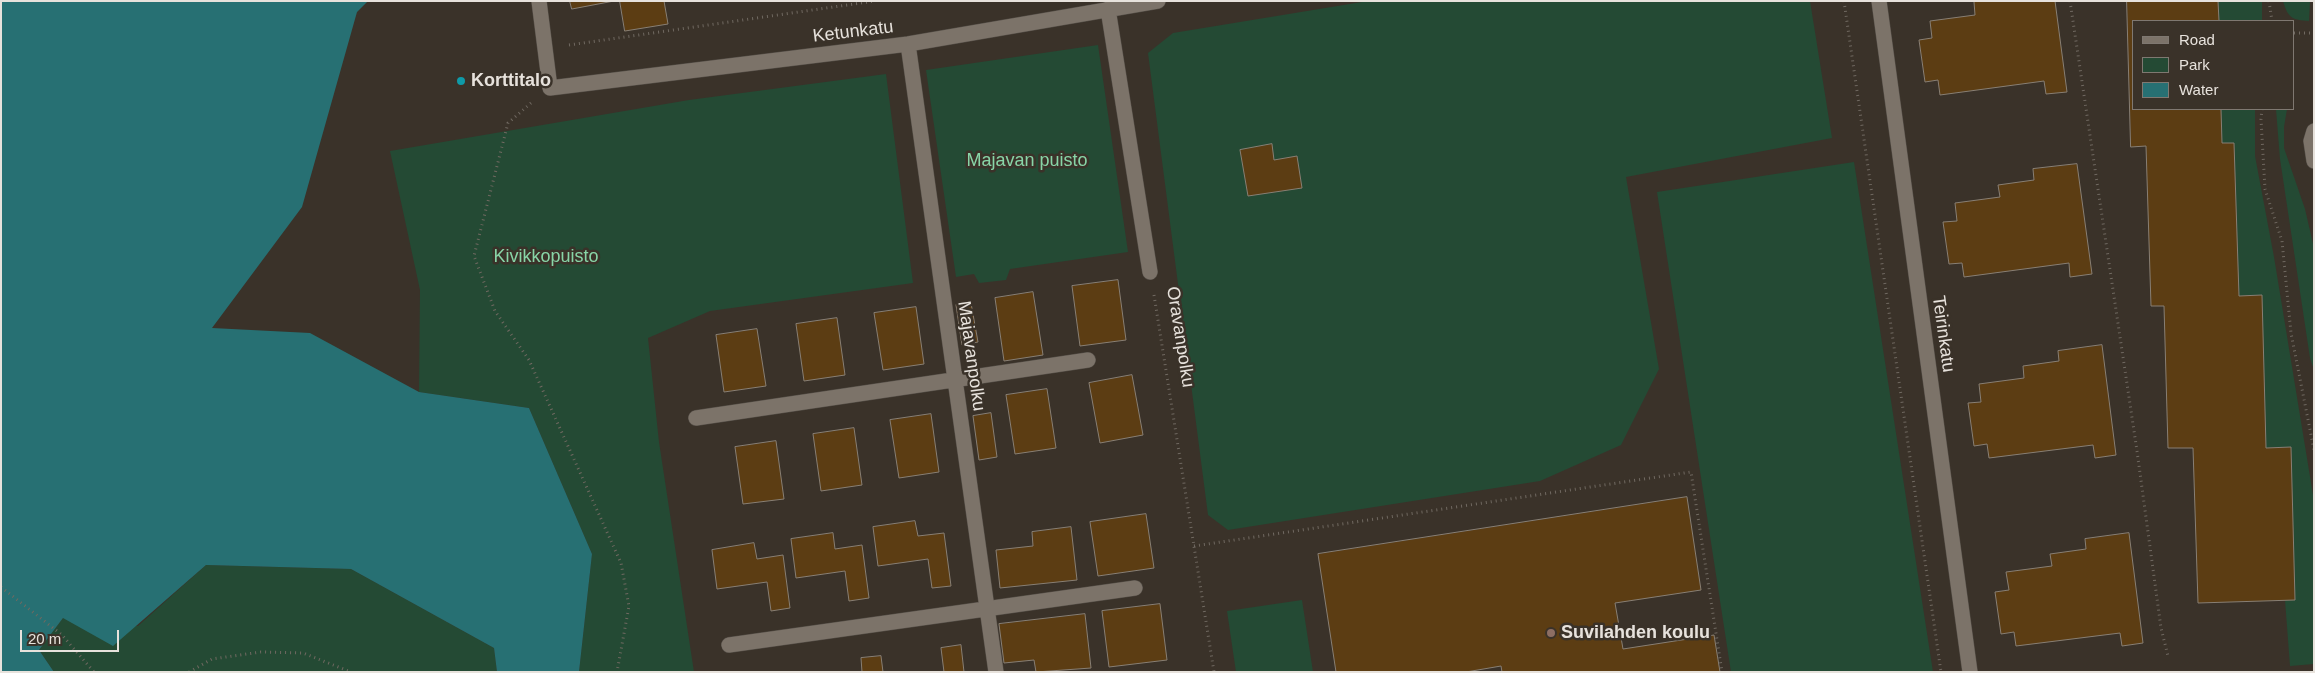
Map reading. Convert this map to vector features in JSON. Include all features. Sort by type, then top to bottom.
[{"type":"street","points":[[539,1],[550,88]]},
{"type":"street","name":"Ketunkatu","points":[[550,88],[908,44],[1158,1]]},
{"type":"street","name":"Teirinkatu","points":[[1879,1],[1970,672]]},
{"type":"street","name":"Oravanpolku","points":[[1108,9],[1150,272]]},
{"type":"street","name":"Majavanpolku","points":[[908,44],[996,672]]},
{"type":"street","points":[[2314,132],[2311,142],[2314,161]]},
{"type":"street","points":[[696,418],[1088,360]]},
{"type":"street","points":[[729,645],[987,607],[1135,588]]},
{"type":"path","points":[[545,49],[875,1]]},
{"type":"path","points":[[1844,1],[1941,672]]},
{"type":"path","points":[[2070,1],[2137,451],[2161,628],[2168,656]]},
{"type":"path","points":[[2268,1],[2272,20]]},
{"type":"path","points":[[2295,33],[2314,33]]},
{"type":"path","points":[[550,88],[508,123],[474,256],[495,311],[529,360],[621,563],[629,606],[617,672]]},
{"type":"path","points":[[2262,110],[2265,189],[2282,241],[2291,333],[2314,450]]},
{"type":"path","name":"Oravanpolku","points":[[1150,272],[1214,672]]},
{"type":"path","points":[[1194,546],[1692,472],[1722,672]]},
{"type":"path","points":[[1,587],[62,635],[94,672]]},
{"type":"path","points":[[189,672],[212,659],[261,652],[303,653],[351,672]]},
{"type":"green space","points":[[1368,1],[1810,1],[1832,138],[1626,177],[1659,369],[1621,445],[1540,481],[1228,530],[1208,515],[1148,53],[1173,33]]},
{"type":"green space","points":[[2218,1],[2262,1],[2262,20],[2219,20]]},
{"type":"green space","points":[[2283,1],[2310,1],[2309,21],[2298,20],[2289,15]]},
{"type":"green space","name":"Majavan puisto","points":[[1098,45],[1128,252],[1010,269],[1006,280],[979,283],[974,274],[956,277],[926,70]]},
{"type":"green space","name":"Kivikkopuisto","points":[[886,74],[913,283],[710,311],[648,338],[659,442],[694,672],[579,672],[592,554],[529,408],[419,392],[420,290],[390,151],[689,100]]},
{"type":"green space","points":[[2221,110],[2255,110],[2255,156],[2274,257],[2314,501],[2314,664],[2290,666],[2285,600],[2295,600],[2291,447],[2266,448],[2262,295],[2239,296],[2234,143],[2222,143]]},
{"type":"green space","points":[[2276,110],[2287,110],[2284,127],[2284,148],[2305,209],[2314,248],[2314,370],[2310,358],[2280,159]]},
{"type":"green space","points":[[1854,162],[1933,672],[1731,672],[1657,192]]},
{"type":"green space","points":[[206,565],[351,569],[494,648],[497,672],[54,672],[39,650],[63,618],[138,626]]},
{"type":"green space","points":[[1302,600],[1313,672],[1236,672],[1227,611]]},
{"type":"water","points":[[1,1],[368,1],[357,12],[302,207],[212,328],[310,333],[419,392],[529,408],[592,554],[579,672],[497,672],[494,648],[351,569],[206,565],[113,646],[63,618],[39,650],[54,672],[1,672]]},
{"type":"building","points":[[570,1],[614,1],[572,9]]},
{"type":"building","points":[[620,1],[664,1],[668,24],[625,31]]},
{"type":"building","points":[[2055,1],[2067,92],[2046,94],[2044,81],[1940,95],[1938,80],[1925,82],[1919,40],[1932,38],[1930,21],[1975,15],[1974,2]]},
{"type":"building","points":[[2127,1],[2218,1],[2219,20],[2132,20],[2132,110],[2221,110],[2222,143],[2234,143],[2239,296],[2262,295],[2266,448],[2291,447],[2295,600],[2198,603],[2193,448],[2168,448],[2164,306],[2151,306],[2146,146],[2131,147]]},
{"type":"building","points":[[1272,144],[1274,160],[1297,156],[1302,188],[1248,196],[1240,150]]},
{"type":"building","points":[[2077,164],[2092,274],[2070,277],[2069,263],[1964,277],[1962,263],[1949,264],[1943,222],[1957,221],[1955,203],[2000,197],[1998,185],[2034,180],[2033,169]]},
{"type":"building","points":[[1118,280],[1126,340],[1080,346],[1072,286]]},
{"type":"building","points":[[1033,292],[1043,355],[1004,361],[995,298]]},
{"type":"building","points":[[971,303],[978,342],[962,345],[956,305]]},
{"type":"building","points":[[916,307],[924,364],[883,370],[874,313]]},
{"type":"building","points":[[837,318],[845,375],[804,381],[796,324]]},
{"type":"building","points":[[757,329],[766,386],[724,392],[716,335]]},
{"type":"building","points":[[2102,345],[2116,455],[2095,458],[2093,445],[1989,458],[1987,444],[1974,446],[1968,403],[1981,402],[1979,384],[2024,378],[2023,366],[2059,361],[2058,351]]},
{"type":"building","points":[[1132,375],[1143,435],[1100,443],[1089,383]]},
{"type":"building","points":[[1047,389],[1056,448],[1015,454],[1006,395]]},
{"type":"building","points":[[991,413],[997,457],[979,460],[973,416]]},
{"type":"building","points":[[931,414],[939,472],[899,478],[890,420]]},
{"type":"building","points":[[854,428],[862,485],[821,491],[813,434]]},
{"type":"building","points":[[776,441],[784,499],[743,504],[735,447]]},
{"type":"building","points":[[1687,497],[1701,590],[1615,603],[1623,649],[1714,635],[1720,672],[1502,672],[1501,666],[1466,672],[1336,672],[1318,554]]},
{"type":"building","points":[[1146,514],[1154,568],[1098,576],[1090,522]]},
{"type":"building","points":[[915,521],[918,536],[944,533],[951,586],[932,588],[928,559],[878,566],[873,527]]},
{"type":"building","points":[[1071,527],[1077,580],[1000,588],[996,550],[1033,546],[1032,532]]},
{"type":"building","points":[[833,533],[835,549],[862,545],[869,598],[849,601],[845,571],[796,578],[791,539]]},
{"type":"building","points":[[2129,533],[2143,643],[2122,646],[2120,633],[2016,646],[2014,632],[2001,634],[1995,592],[2009,590],[2006,572],[2052,566],[2050,554],[2086,549],[2085,539]]},
{"type":"building","points":[[754,543],[757,559],[783,555],[790,608],[771,611],[767,582],[717,589],[712,550]]},
{"type":"building","points":[[1160,604],[1167,660],[1109,667],[1102,611]]},
{"type":"building","points":[[1085,614],[1091,668],[1036,672],[1034,660],[1004,663],[999,624]]},
{"type":"building","points":[[961,645],[964,672],[944,672],[941,648]]},
{"type":"building","points":[[881,656],[883,672],[862,672],[861,658]]},
{"type":"place","name":"Korttitalo","points":[[461,81]]},
{"type":"place","name":"Suvilahden koulu","points":[[1551,633]]}]
